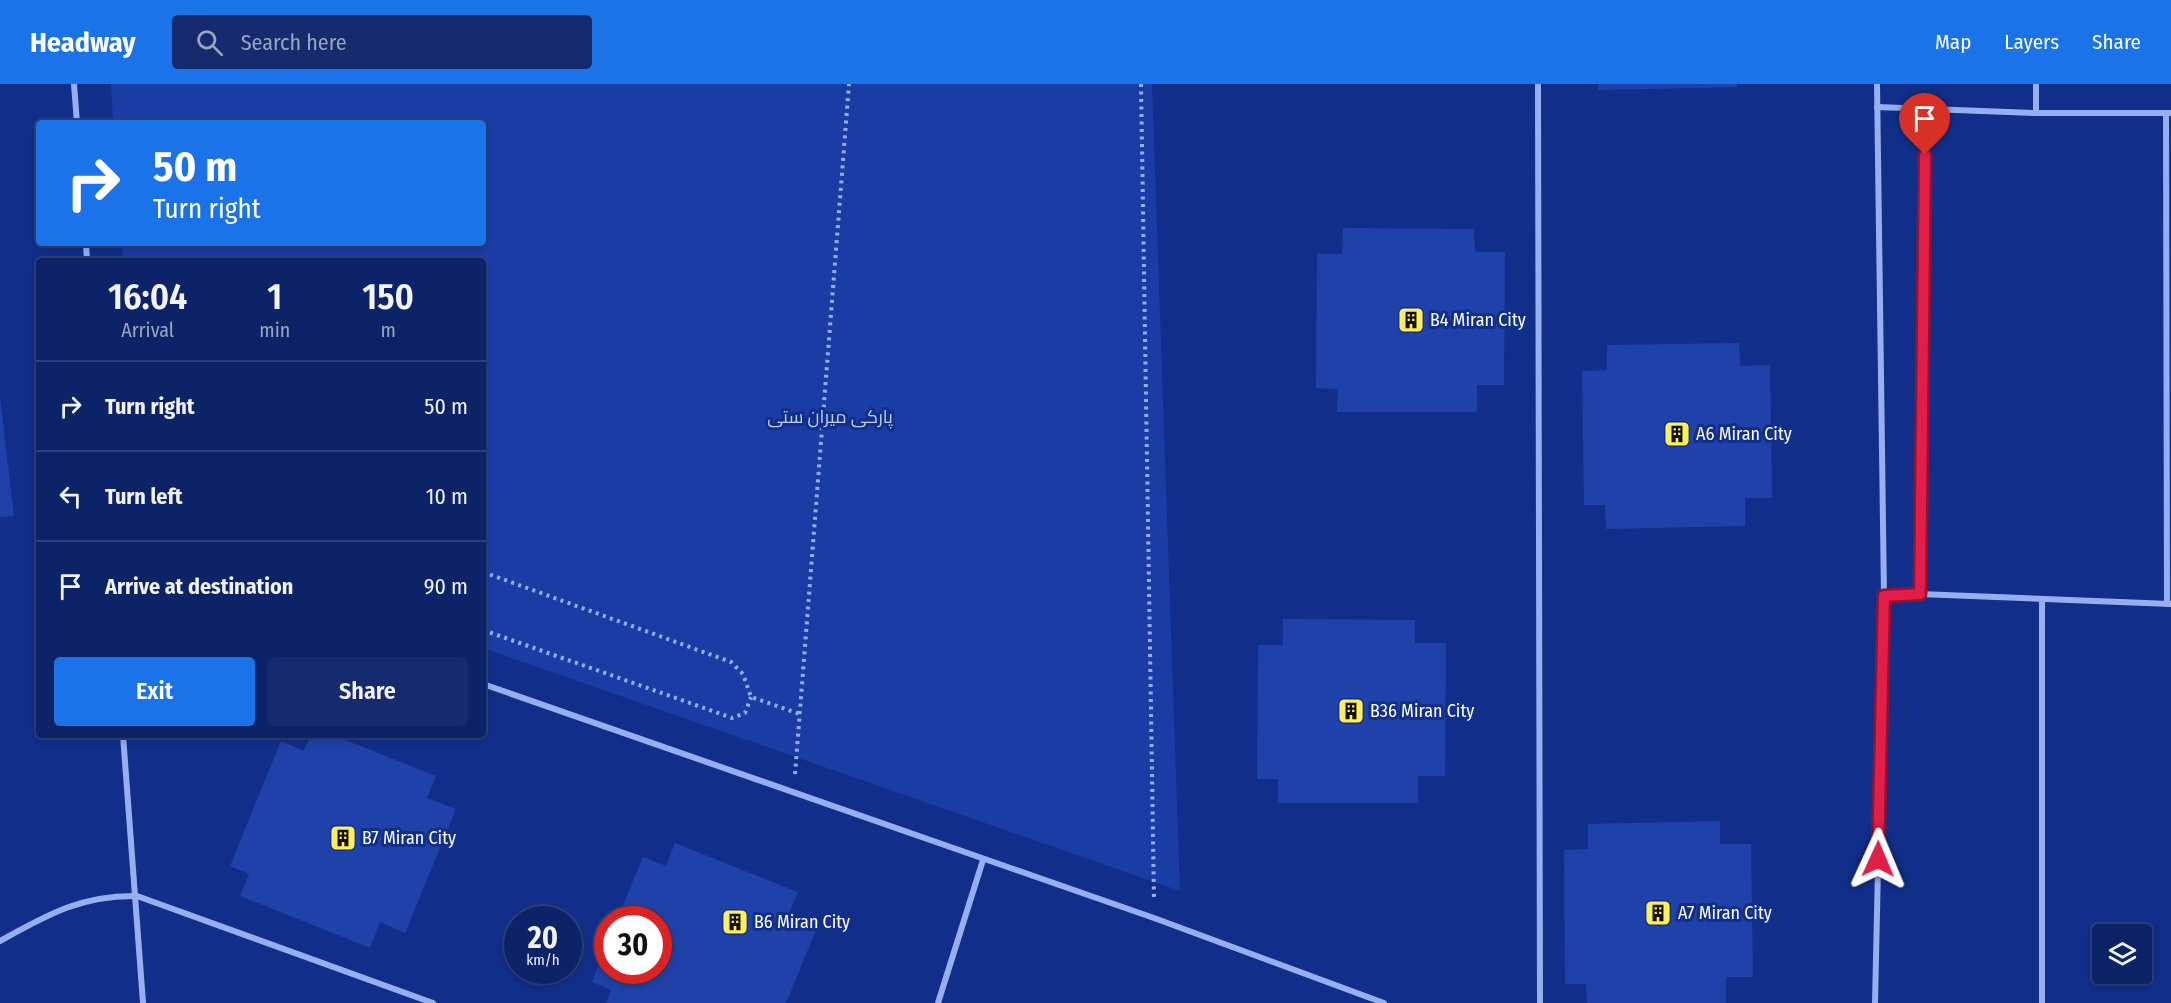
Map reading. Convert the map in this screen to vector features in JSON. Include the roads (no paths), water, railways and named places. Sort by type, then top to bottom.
[{"type":"street","points":[[74,84],[77,120]]},
{"type":"street","points":[[1538,84],[1540,1003]]},
{"type":"street","points":[[1875,1003],[1884,596],[1877,84]]},
{"type":"street","points":[[2036,84],[2036,113]]},
{"type":"street","points":[[1877,107],[2036,113],[2169,113],[2169,604],[2042,601],[1920,594],[1884,596]]},
{"type":"street","points":[[1920,594],[1925,109]]},
{"type":"street","points":[[2042,601],[2042,1003]]},
{"type":"street","points":[[486,685],[1154,918],[1384,1003]]},
{"type":"street","points":[[123,738],[143,1003]]},
{"type":"street","points":[[938,1003],[983,860]]},
{"type":"street","points":[[0,941],[73,904],[115,896],[136,896],[433,1003]]},
{"type":"place","name":"B4 Miran City","points":[[1411,320]]},
{"type":"place","name":"A6 Miran City","points":[[1677,434]]},
{"type":"place","name":"B36 Miran City","points":[[1351,711]]},
{"type":"place","name":"B7 Miran City","points":[[343,838]]},
{"type":"place","name":"A7 Miran City","points":[[1658,913]]},
{"type":"place","name":"B6 Miran City","points":[[735,922]]},
{"type":"park label","name":"پارکی میران ستی","points":[[830,417]]}]
